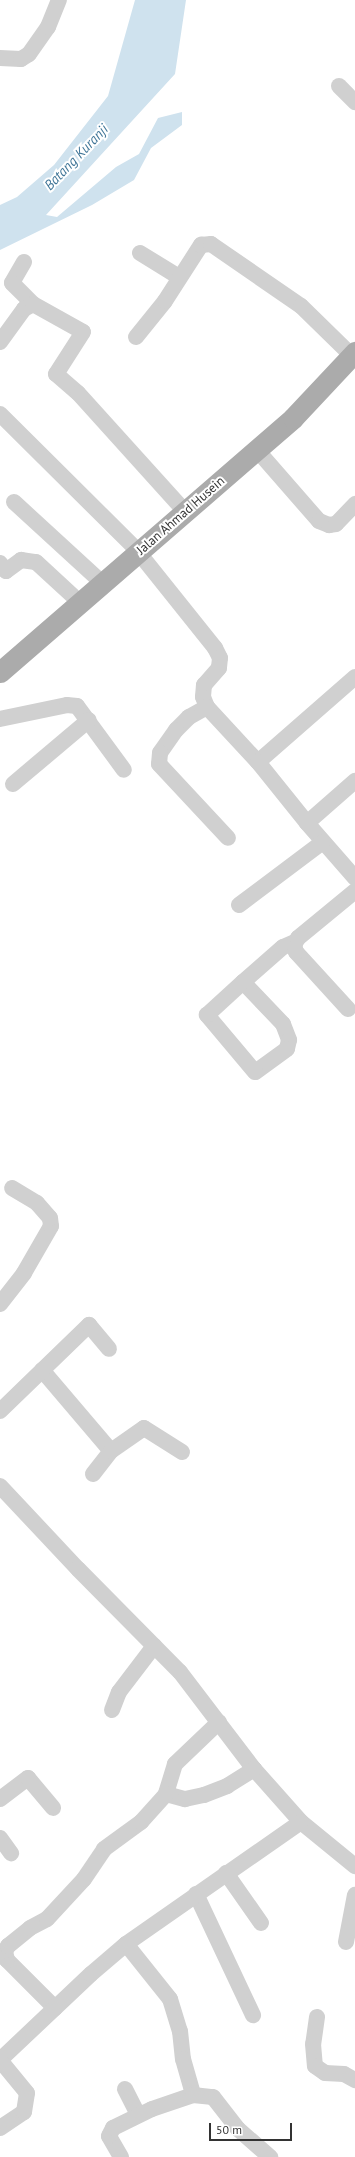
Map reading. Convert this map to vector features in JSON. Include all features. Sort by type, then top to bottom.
[{"type":"main road","name":"Jalan Ahmad Husein","points":[[0,672],[137,550],[257,450],[292,418],[352,347]]},
{"type":"main road","name":"Jalan Ahmad Husein","points":[[0,654],[73,596],[137,550],[181,507],[279,420],[352,347]]},
{"type":"street","points":[[0,58],[21,59],[29,54],[48,27],[59,0]]},
{"type":"street","points":[[339,86],[355,102]]},
{"type":"street","points":[[136,337],[165,301],[200,245],[211,244],[301,306],[352,347]]},
{"type":"street","points":[[140,253],[179,277]]},
{"type":"street","points":[[24,262],[12,283],[33,304],[83,332],[56,374],[78,393],[181,507]]},
{"type":"street","points":[[0,342],[24,309],[33,304]]},
{"type":"street","points":[[0,414],[137,550],[215,648],[219,664],[202,690],[207,707],[258,762],[322,842],[355,878]]},
{"type":"street","points":[[257,450],[319,521],[329,525],[336,524],[355,504]]},
{"type":"street","points":[[14,502],[97,578]]},
{"type":"street","points":[[0,563],[6,571],[21,560],[36,562],[73,596]]},
{"type":"street","points":[[258,762],[355,677]]},
{"type":"street","points":[[0,719],[72,705],[81,708],[124,770]]},
{"type":"street","points":[[207,707],[188,717],[176,730],[163,747],[159,764],[228,838]]},
{"type":"street","points":[[13,784],[89,720]]},
{"type":"street","points":[[307,824],[355,781]]},
{"type":"street","points":[[239,905],[322,842]]},
{"type":"street","points":[[244,982],[284,1024],[289,1040],[287,1049],[255,1072],[207,1015],[283,946],[295,942],[355,891]]},
{"type":"street","points":[[295,942],[296,952],[348,1009]]},
{"type":"street","points":[[0,1304],[24,1273],[51,1226],[50,1218],[37,1203],[12,1188]]},
{"type":"street","points":[[0,1411],[89,1325],[109,1349]]},
{"type":"street","points":[[42,1370],[111,1451]]},
{"type":"street","points":[[93,1474],[111,1451],[144,1428],[182,1452]]},
{"type":"street","points":[[0,1486],[180,1672],[254,1770],[301,1822],[355,1866]]},
{"type":"street","points":[[112,1710],[119,1692],[154,1646]]},
{"type":"street","points":[[55,2008],[7,1960],[3,1950],[15,1938],[47,1919],[57,1910],[84,1879],[104,1849],[141,1822],[166,1794],[175,1764],[219,1722]]},
{"type":"street","points":[[166,1794],[185,1799],[204,1795],[227,1786],[254,1770]]},
{"type":"street","points":[[0,1799],[28,1778],[53,1808]]},
{"type":"street","points":[[0,2128],[24,2112],[26,2093],[0,2060],[126,1944],[301,1822]]},
{"type":"street","points":[[0,1838],[11,1853]]},
{"type":"street","points":[[226,1873],[261,1923]]},
{"type":"street","points":[[196,1894],[253,2015]]},
{"type":"street","points":[[346,1942],[355,1895]]},
{"type":"street","points":[[126,1944],[170,1999],[180,2031],[182,2059],[193,2095]]},
{"type":"street","points":[[317,2017],[313,2044],[315,2066],[325,2073],[344,2074],[355,2080]]},
{"type":"street","points":[[125,2089],[138,2115]]},
{"type":"street","points":[[121,2157],[110,2133],[113,2128],[138,2115],[193,2095],[213,2097],[238,2129],[270,2157]]},
{"type":"water","name":"Batang Kuranji","points":[[135,0],[186,0],[175,74],[46,215],[57,217],[116,167],[139,154],[158,118],[182,112],[182,125],[151,148],[134,180],[92,205],[0,250],[0,205],[17,197],[54,165],[108,96]]}]
